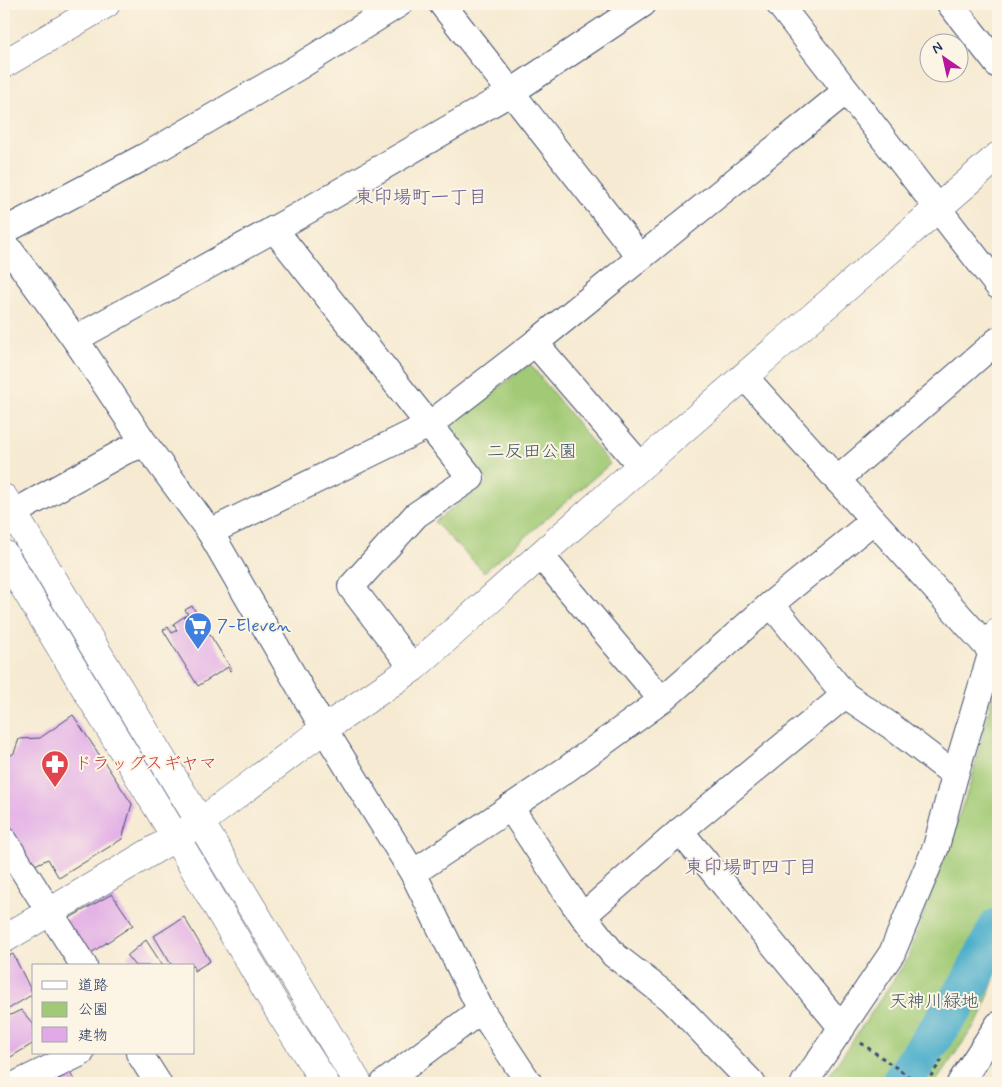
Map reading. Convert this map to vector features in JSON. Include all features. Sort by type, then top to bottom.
[{"type":"street","points":[[4,64],[106,4]]},
{"type":"street","points":[[4,231],[144,157],[300,66],[399,4]]},
{"type":"street","points":[[442,4],[640,257]]},
{"type":"street","points":[[75,339],[274,229],[510,93],[644,4]]},
{"type":"street","points":[[779,4],[998,286]]},
{"type":"street","points":[[950,4],[998,65]]},
{"type":"street","points":[[210,532],[429,425],[535,343],[846,91]]},
{"type":"street","points":[[4,939],[201,822],[324,729],[413,668],[641,466],[998,156]]},
{"type":"street","points":[[274,229],[472,478],[416,515],[351,587],[413,668]]},
{"type":"street","points":[[4,242],[75,339],[145,444],[210,532],[324,729],[413,873],[481,1010],[529,1083]]},
{"type":"street","points":[[837,480],[998,340]]},
{"type":"street","points":[[535,343],[641,466]]},
{"type":"street","points":[[744,376],[873,521],[995,642],[955,775],[936,847],[892,953],[851,1035],[804,1083]]},
{"type":"street","points":[[145,444],[125,451],[8,505],[358,1083]]},
{"type":"street","points":[[413,873],[662,700],[771,604],[873,521]]},
{"type":"street","points":[[4,554],[279,1011],[325,1083]]},
{"type":"street","points":[[541,556],[662,700]]},
{"type":"street","points":[[771,604],[845,695],[891,726],[955,775]]},
{"type":"street","points":[[582,916],[680,831],[845,695]]},
{"type":"street","points":[[510,807],[582,916],[614,955],[672,999],[752,1083]]},
{"type":"street","points":[[680,831],[851,1035]]},
{"type":"street","points":[[4,840],[83,964]]},
{"type":"street","points":[[384,1083],[481,1010]]},
{"type":"street","points":[[960,1083],[998,1025]]},
{"type":"street","points":[[19,1083],[79,1054]]},
{"type":"street","points":[[140,1054],[158,1083]]},
{"type":"path","points":[[851,1035],[918,1083]]},
{"type":"green space","name":"二反田公園","points":[[530,364],[610,464],[484,572],[434,522],[488,482],[444,428]]},
{"type":"green space","name":"天神川緑地","points":[[998,673],[998,968],[981,1016],[935,1083],[824,1083],[907,960],[971,782]]},
{"type":"building","name":"7-Eleven","points":[[192,606],[232,670],[230,671],[228,667],[198,686],[163,630],[168,627],[172,633],[177,630],[173,624],[188,614],[185,610]]},
{"type":"building","points":[[73,715],[132,804],[122,839],[59,878],[48,859],[26,869],[4,835],[4,760],[14,753],[19,739],[40,738]]},
{"type":"building","points":[[112,894],[133,925],[88,955],[64,921]]},
{"type":"building","points":[[184,917],[210,961],[195,970],[195,964],[171,964],[154,936]]},
{"type":"building","points":[[146,940],[162,964],[133,964],[127,956]]},
{"type":"building","points":[[13,954],[32,992],[32,995],[7,1010],[4,1005],[4,958]]},
{"type":"building","points":[[21,1010],[32,1023],[32,1044],[4,1061],[4,1049],[8,1055],[4,1048],[4,1018]]},
{"type":"building","points":[[69,1072],[77,1083],[61,1083],[58,1080]]},
{"type":"waterway","points":[[901,1083],[969,985],[998,928]]},
{"type":"place","name":"7-Eleven","points":[[198,650]]},
{"type":"place","name":"ドラッグスギヤマ","points":[[55,788]]},
{"type":"district","name":"東印場町一丁目","points":[[421,197]]},
{"type":"district","name":"東印場町四丁目","points":[[751,867]]}]
